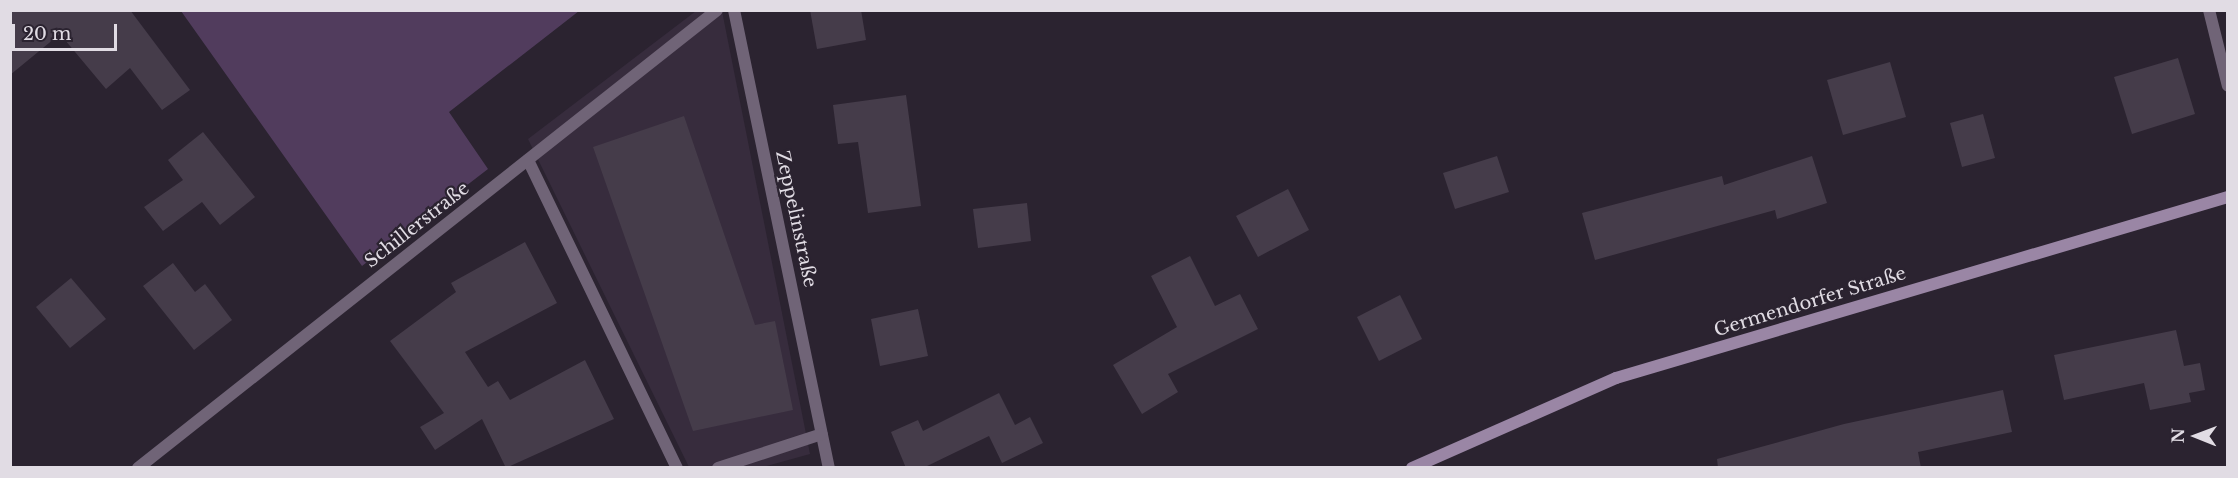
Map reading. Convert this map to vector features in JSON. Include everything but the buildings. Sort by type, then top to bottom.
[{"type":"main road","name":"Germendorfer Straße","points":[[1412,468],[1616,378],[2228,197]]},
{"type":"street","name":"Schillerstraße","points":[[138,468],[717,10]]},
{"type":"street","name":"Zeppelinstraße","points":[[734,10],[829,468]]},
{"type":"street","points":[[2209,10],[2228,86]]},
{"type":"street","points":[[528,160],[677,468]]},
{"type":"street","points":[[718,468],[822,434]]},
{"type":"shaded area","points":[[181,11],[579,11],[449,112],[488,169],[362,266]]},
{"type":"shaded area","points":[[696,11],[722,11],[810,454],[763,467],[689,467],[528,139]]}]
